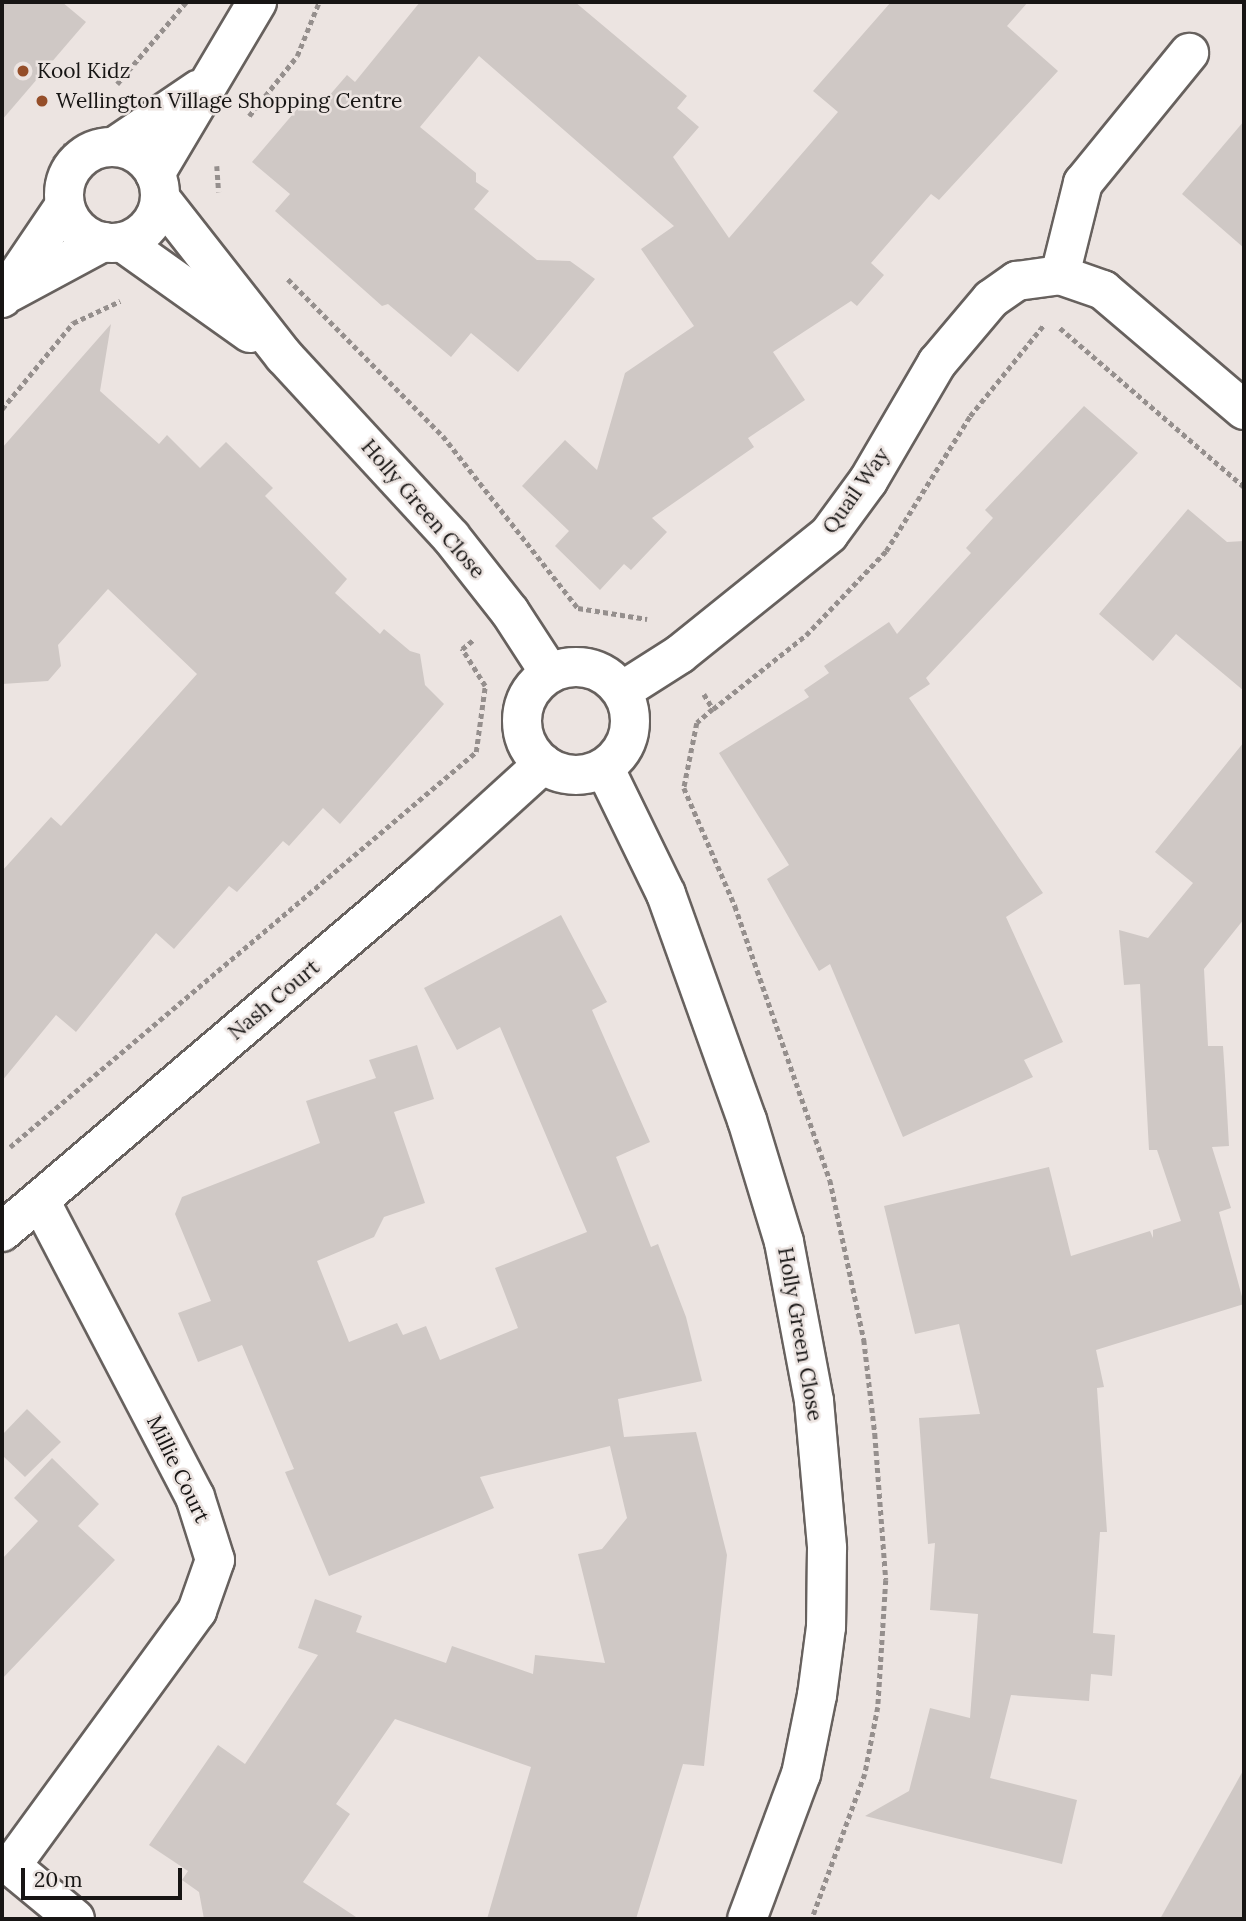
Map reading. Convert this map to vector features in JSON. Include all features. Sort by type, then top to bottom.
[{"type":"street","points":[[4,296],[149,226],[157,186],[205,85],[257,2]]},
{"type":"street","points":[[1060,275],[1083,183],[1189,53]]},
{"type":"street","points":[[114,147],[205,85]]},
{"type":"street","points":[[4,296],[65,205],[68,177],[75,164],[99,149],[114,147],[138,155],[157,186],[284,356]]},
{"type":"street","points":[[65,205],[79,229],[113,242],[284,356]]},
{"type":"street","name":"Quail Way","points":[[622,691],[680,654],[829,534],[868,481],[937,363],[991,299],[1017,281],[1060,275],[1103,290],[1244,410]]},
{"type":"street","name":"Holly Green Close","points":[[284,356],[451,537],[510,612],[549,672]]},
{"type":"street","points":[[586,667],[604,674],[622,691],[631,716],[630,732],[624,748],[605,769],[569,775],[543,765],[529,749],[521,716],[535,683],[549,672],[586,667]]},
{"type":"street","name":"Nash Court","points":[[2,1232],[419,877],[543,765]]},
{"type":"street","name":"Holly Green Close","points":[[605,769],[666,894],[740,1097],[784,1242],[814,1401],[827,1548],[826,1627],[817,1695],[801,1774],[747,1919]]},
{"type":"street","name":"Millie Court","points":[[40,1201],[195,1497],[215,1560],[197,1611],[6,1866],[75,1919]]},
{"type":"path","points":[[240,127],[297,56],[319,2]]},
{"type":"path","points":[[216,156],[220,207]]},
{"type":"path","points":[[278,270],[443,436],[578,608],[660,621]]},
{"type":"path","points":[[2,409],[73,323],[131,296]]},
{"type":"path","points":[[1049,319],[1244,487]]},
{"type":"path","points":[[10,1147],[476,752],[485,686],[462,649],[473,639]]},
{"type":"building","name":"Kool Kidz","points":[[2,2],[62,2],[86,22],[2,120]]},
{"type":"building","points":[[420,2],[575,2],[687,96],[677,108],[699,127],[673,157],[729,238],[838,112],[813,91],[891,2],[1028,2],[1007,26],[1058,71],[939,200],[931,194],[871,263],[884,275],[857,306],[851,301],[773,352],[805,400],[748,438],[754,447],[652,518],[667,532],[631,570],[624,564],[600,590],[555,546],[569,531],[522,486],[565,440],[597,470],[625,373],[694,326],[641,249],[674,226],[479,56],[420,127],[476,173],[476,182],[489,191],[474,209],[537,260],[570,261],[595,279],[518,372],[471,333],[451,357],[388,304],[382,306],[275,211],[290,194],[252,162],[310,94],[322,104],[347,75],[355,82]]},
{"type":"building","points":[[1244,121],[1244,248],[1182,194]]},
{"type":"building","points":[[111,324],[100,391],[159,444],[167,435],[200,468],[226,442],[273,488],[265,496],[347,579],[335,593],[380,634],[384,629],[410,651],[420,654],[425,685],[444,704],[340,824],[323,808],[289,846],[283,841],[237,892],[229,886],[174,949],[156,933],[76,1032],[56,1015],[2,1081],[2,871],[51,817],[61,826],[197,674],[108,589],[58,645],[61,666],[48,681],[2,684],[2,448]]},
{"type":"building","points":[[1084,406],[1138,453],[926,678],[930,684],[909,698],[1043,893],[1006,917],[1063,1042],[1024,1060],[1033,1077],[903,1137],[830,964],[819,971],[767,879],[789,865],[719,753],[809,697],[804,690],[829,673],[824,666],[889,622],[897,634],[971,553],[966,548],[993,518],[985,510]]},
{"type":"building","points":[[1188,509],[1227,542],[1244,541],[1244,691],[1176,634],[1153,661],[1099,614]]},
{"type":"building","points":[[1244,742],[1244,919],[1204,969],[1208,1046],[1223,1046],[1225,1076],[1229,1146],[1212,1147],[1231,1208],[1219,1212],[1244,1304],[1096,1350],[1104,1387],[1097,1388],[1107,1532],[1100,1532],[1093,1633],[1115,1635],[1112,1676],[1091,1674],[1089,1701],[1011,1695],[990,1778],[1077,1800],[1062,1864],[865,1816],[909,1791],[930,1708],[970,1718],[978,1614],[930,1610],[935,1543],[928,1544],[919,1418],[980,1414],[959,1324],[915,1334],[884,1206],[1049,1167],[1071,1256],[1150,1231],[1153,1238],[1153,1230],[1181,1221],[1157,1150],[1149,1150],[1140,984],[1124,985],[1119,930],[1148,938],[1193,883],[1155,852]]},
{"type":"building","points":[[561,915],[607,1002],[592,1010],[650,1142],[616,1157],[651,1247],[658,1244],[686,1317],[702,1381],[618,1399],[624,1437],[696,1432],[727,1555],[704,1766],[683,1764],[636,1919],[487,1919],[531,1767],[395,1719],[336,1804],[350,1814],[303,1882],[359,1919],[204,1919],[199,1892],[182,1880],[188,1871],[149,1845],[218,1745],[245,1764],[318,1655],[298,1648],[315,1599],[362,1616],[356,1632],[446,1663],[452,1646],[533,1674],[535,1655],[605,1663],[578,1554],[602,1549],[627,1518],[610,1446],[480,1477],[494,1508],[329,1576],[285,1472],[294,1469],[242,1345],[198,1362],[178,1313],[211,1301],[175,1214],[182,1197],[320,1143],[306,1101],[376,1078],[369,1060],[417,1045],[434,1099],[394,1112],[425,1203],[384,1217],[374,1237],[317,1261],[349,1342],[397,1323],[403,1335],[426,1326],[440,1360],[518,1328],[495,1268],[587,1232],[500,1027],[457,1050],[424,988]]},
{"type":"building","points":[[27,1409],[61,1442],[25,1477],[2,1455],[2,1435]]},
{"type":"building","points":[[52,1458],[99,1504],[78,1526],[115,1560],[2,1679],[2,1559],[38,1521],[14,1498]]},
{"type":"building","points":[[1244,1769],[1244,1919],[1160,1919]]},
{"type":"place","name":"Kool Kidz","points":[[23,71]]},
{"type":"place","name":"Wellington Village Shopping Centre","points":[[42,101]]}]
